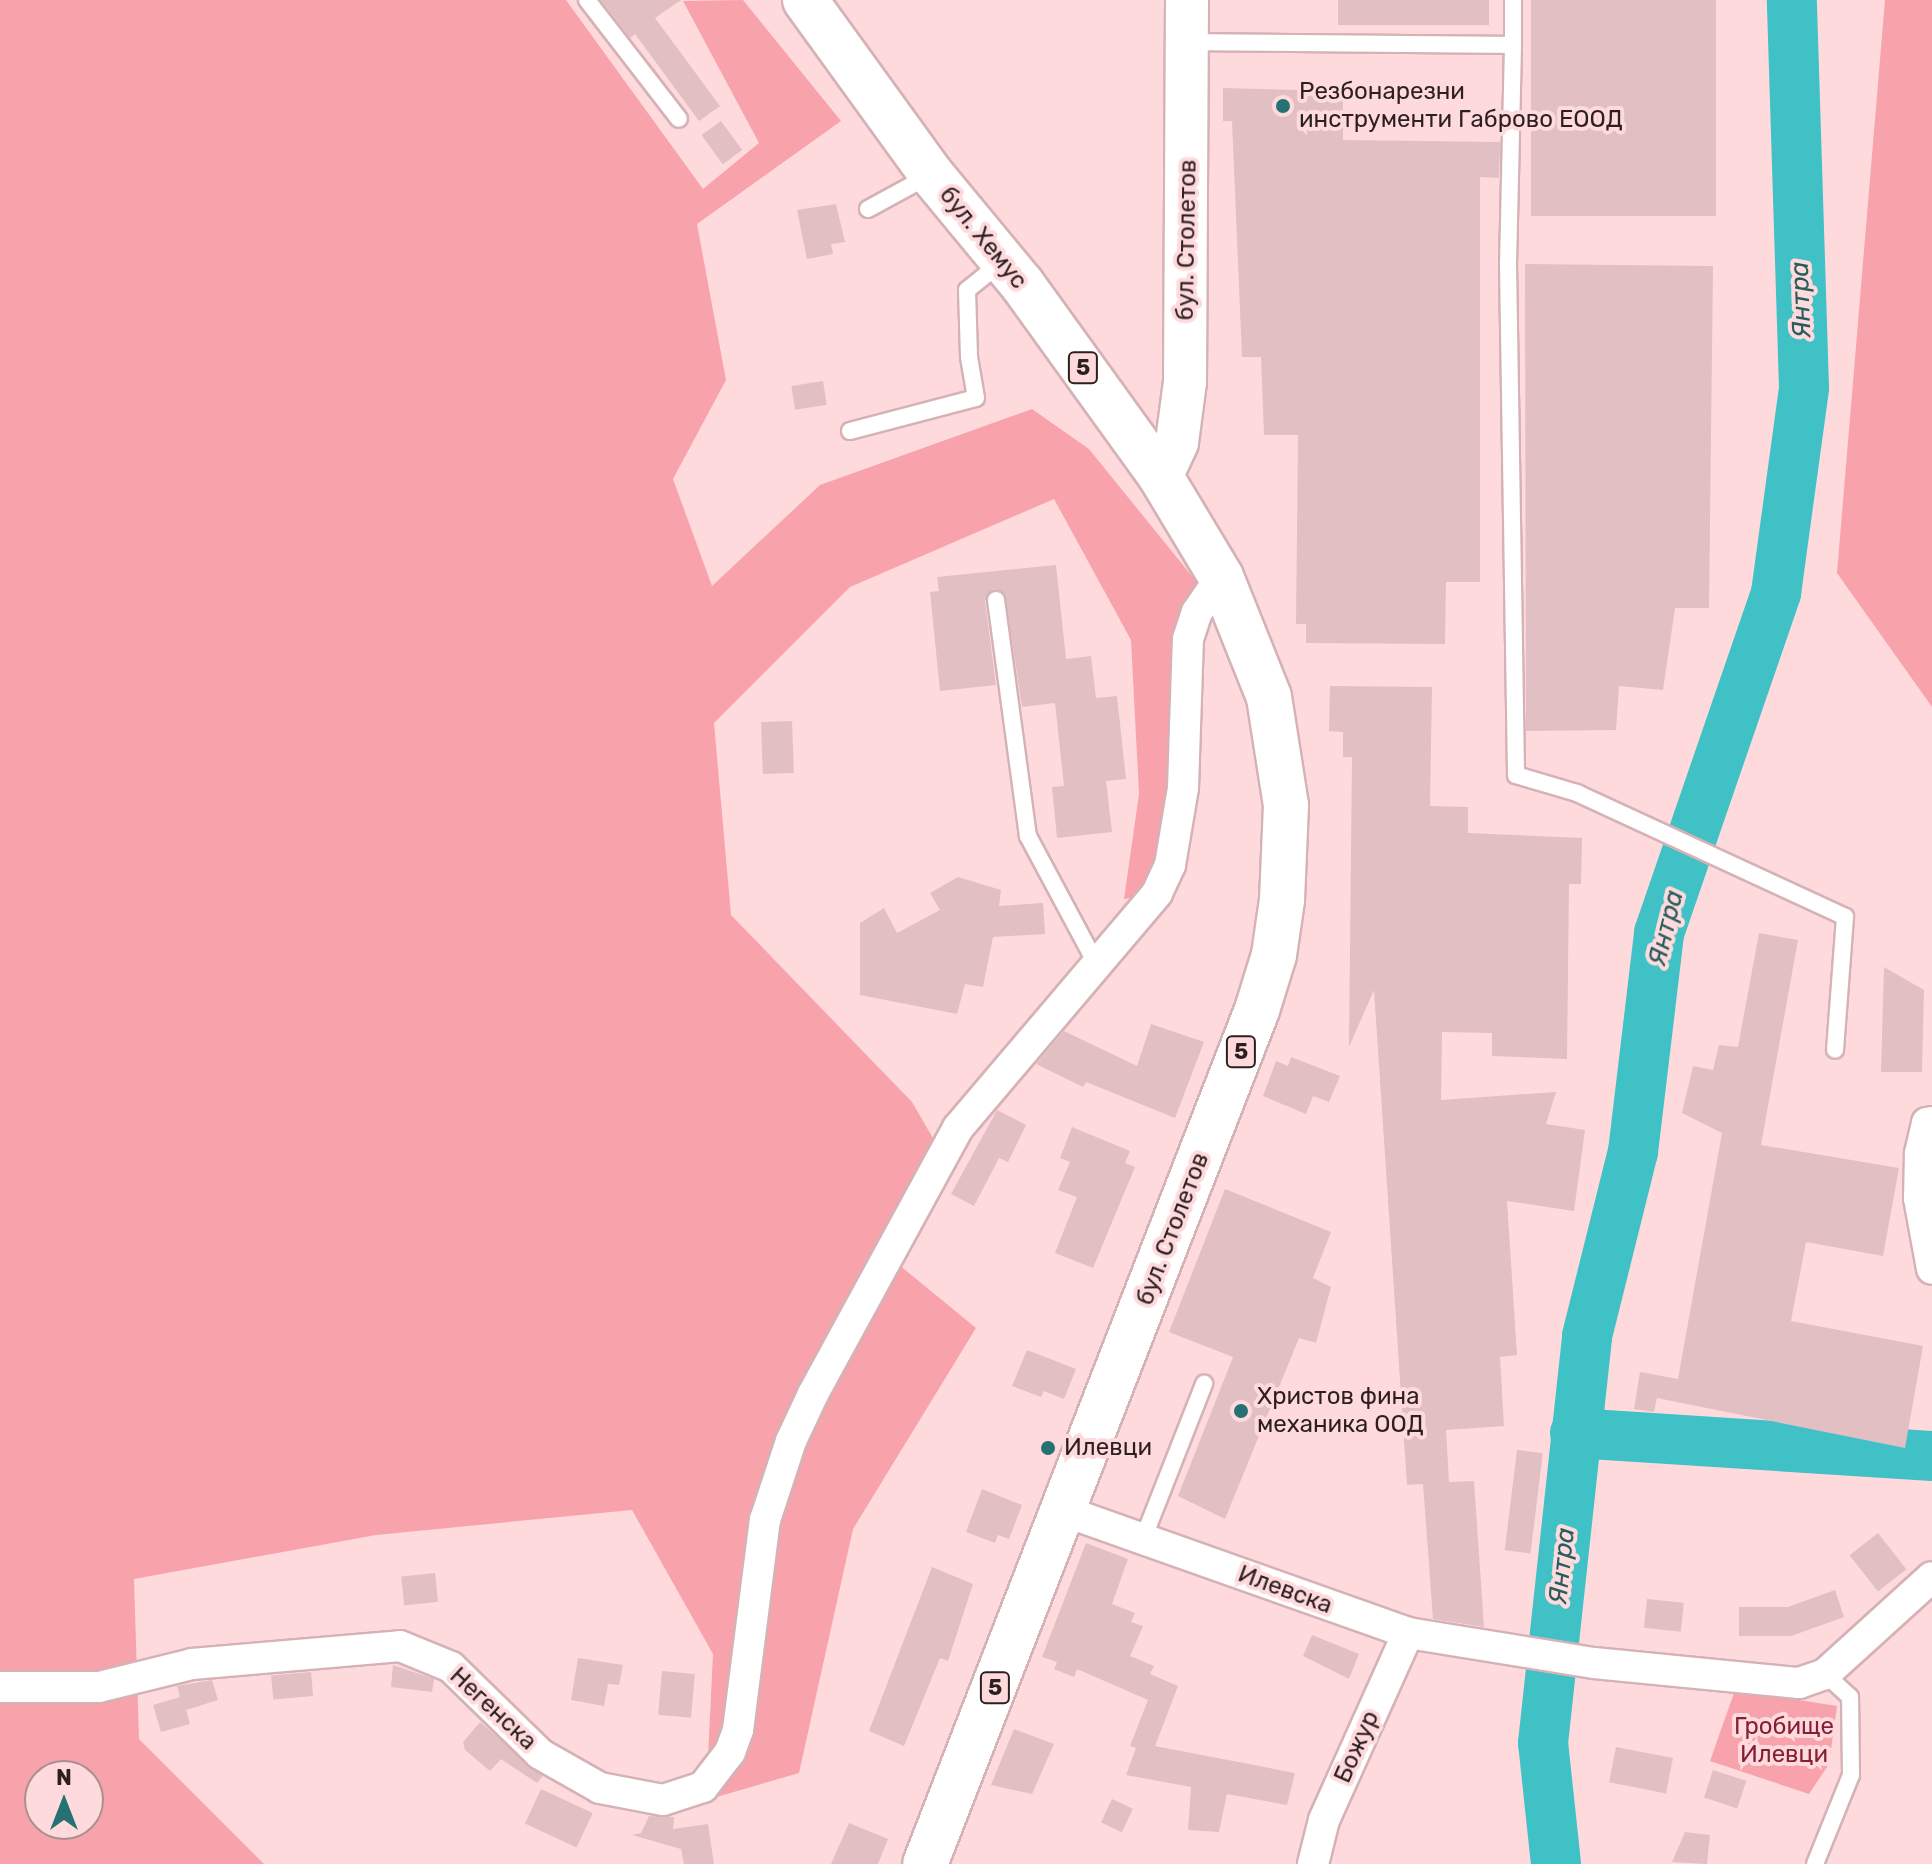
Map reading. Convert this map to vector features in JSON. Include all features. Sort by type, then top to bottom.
[{"type":"main road","name":"бул. Хемус","points":[[805,0],[931,174],[1003,261],[1161,477]]},
{"type":"main road","name":"бул. Столетов","points":[[1161,477],[1177,442],[1185,382],[1187,0]]},
{"type":"main road","name":"5","points":[[1161,477],[1221,577]]},
{"type":"main road","name":"бул. Столетов","points":[[925,1864],[1064,1511],[1274,955],[1282,900],[1286,805],[1269,697],[1221,577]]},
{"type":"street","name":"Негенска","points":[[0,1687],[99,1687],[192,1664],[400,1646],[451,1667],[560,1767],[600,1788],[663,1800],[694,1792],[718,1772],[738,1730],[753,1579],[765,1520],[791,1441],[813,1394],[958,1128],[1157,893],[1170,865],[1183,788],[1188,639],[1197,612],[1221,577]]},
{"type":"street","points":[[1932,1122],[1927,1123],[1920,1154],[1919,1198],[1932,1269]]},
{"type":"street","name":"Илевска","points":[[1064,1511],[1408,1633],[1594,1663],[1799,1683],[1825,1674]]},
{"type":"street","points":[[1825,1674],[1932,1577]]},
{"type":"street","name":"Божур","points":[[1313,1864],[1324,1820],[1408,1633]]},
{"type":"lane","points":[[587,0],[679,119]]},
{"type":"lane","points":[[1513,0],[1508,264],[1516,775],[1577,793],[1845,917],[1835,1050]]},
{"type":"lane","points":[[1187,42],[1513,45]]},
{"type":"lane","points":[[868,209],[931,174]]},
{"type":"lane","points":[[850,431],[976,398],[969,357],[967,290],[1003,261]]},
{"type":"lane","points":[[996,600],[1028,836],[1097,965]]},
{"type":"lane","points":[[1143,1539],[1204,1384]]},
{"type":"lane","points":[[1815,1864],[1851,1775],[1850,1697],[1825,1674]]},
{"type":"green space","points":[[0,0],[566,0],[703,189],[759,143],[683,1],[743,0],[841,121],[697,224],[726,380],[673,479],[712,586],[820,485],[1032,409],[1089,449],[1208,596],[1157,893],[1124,899],[1139,794],[1131,640],[1054,499],[850,587],[714,723],[731,915],[912,1102],[934,1140],[938,1161],[887,1255],[976,1328],[853,1529],[799,1773],[706,1800],[713,1654],[632,1510],[376,1535],[134,1579],[139,1739],[264,1864],[0,1864]]},
{"type":"green space","points":[[1885,0],[1932,0],[1932,707],[1837,573]]},
{"type":"green space","name":"Гробище Илевци","points":[[1735,1690],[1837,1706],[1829,1764],[1809,1794],[1710,1761]]},
{"type":"building","points":[[601,0],[681,0],[655,18],[720,106],[699,121],[635,34],[630,38]]},
{"type":"building","points":[[1338,0],[1489,0],[1489,25],[1338,25]]},
{"type":"building","points":[[1531,0],[1716,0],[1716,216],[1531,216]]},
{"type":"building","points":[[1223,88],[1343,91],[1343,140],[1500,142],[1499,178],[1480,177],[1480,582],[1446,582],[1445,644],[1306,643],[1306,624],[1296,624],[1298,435],[1264,435],[1261,357],[1242,357],[1232,121],[1223,121]]},
{"type":"building","points":[[721,121],[742,150],[723,164],[702,135]]},
{"type":"building","points":[[836,204],[845,242],[831,244],[833,254],[807,259],[797,210]]},
{"type":"building","points":[[1525,264],[1713,266],[1709,608],[1675,608],[1663,690],[1619,686],[1616,730],[1526,731]]},
{"type":"building","points":[[823,381],[827,405],[795,410],[791,386]]},
{"type":"building","points":[[1056,565],[1066,659],[1091,656],[1096,698],[1117,696],[1126,779],[1106,781],[1112,832],[1057,838],[1052,787],[1064,786],[1055,703],[1022,707],[1005,594],[994,589],[985,601],[996,685],[940,691],[930,592],[939,591],[937,577]]},
{"type":"building","points":[[1330,686],[1432,687],[1430,806],[1468,807],[1468,833],[1582,838],[1581,884],[1569,884],[1567,1059],[1492,1056],[1492,1033],[1442,1032],[1441,1100],[1556,1092],[1546,1124],[1585,1130],[1574,1211],[1507,1201],[1517,1355],[1500,1357],[1504,1426],[1446,1430],[1449,1482],[1474,1481],[1484,1627],[1433,1619],[1423,1484],[1407,1485],[1374,990],[1349,1047],[1352,757],[1343,757],[1343,732],[1329,731]]},
{"type":"building","points":[[792,721],[794,773],[763,774],[761,722]]},
{"type":"building","points":[[958,877],[1001,890],[999,906],[1043,903],[1045,934],[993,937],[983,987],[965,984],[957,1014],[860,995],[860,923],[884,908],[897,933],[940,910],[930,893]]},
{"type":"building","points":[[1759,933],[1798,940],[1761,1145],[1899,1168],[1883,1256],[1806,1242],[1791,1321],[1923,1346],[1905,1448],[1657,1398],[1654,1412],[1634,1409],[1640,1372],[1678,1379],[1722,1133],[1682,1113],[1693,1066],[1713,1070],[1719,1045],[1738,1047]]},
{"type":"building","points":[[1884,967],[1924,990],[1922,1072],[1881,1072]]},
{"type":"building","points":[[1151,1024],[1204,1042],[1175,1118],[1086,1082],[1083,1087],[1036,1064],[1064,1031],[1137,1066]]},
{"type":"building","points":[[1291,1057],[1340,1076],[1329,1102],[1313,1096],[1306,1114],[1263,1096],[1276,1061],[1288,1066]]},
{"type":"building","points":[[997,1110],[1026,1125],[1008,1162],[999,1158],[974,1206],[951,1194]]},
{"type":"building","points":[[1072,1127],[1130,1151],[1125,1163],[1135,1167],[1093,1268],[1055,1253],[1077,1197],[1058,1190],[1070,1162],[1060,1158]]},
{"type":"building","points":[[1225,1189],[1331,1232],[1313,1278],[1331,1287],[1316,1343],[1299,1338],[1225,1519],[1178,1496],[1233,1357],[1169,1332]]},
{"type":"building","points":[[1027,1350],[1076,1369],[1064,1399],[1044,1391],[1041,1397],[1012,1386]]},
{"type":"building","points":[[1517,1450],[1543,1453],[1530,1553],[1505,1550]]},
{"type":"building","points":[[982,1489],[1022,1505],[1009,1539],[998,1535],[995,1543],[966,1532]]},
{"type":"building","points":[[1878,1533],[1906,1569],[1878,1591],[1850,1555]]},
{"type":"building","points":[[1086,1543],[1128,1559],[1112,1604],[1135,1613],[1131,1622],[1143,1626],[1130,1656],[1154,1666],[1150,1674],[1178,1686],[1155,1746],[1295,1773],[1287,1805],[1227,1794],[1219,1832],[1188,1830],[1191,1787],[1126,1775],[1136,1748],[1130,1746],[1148,1700],[1077,1669],[1074,1677],[1054,1669],[1057,1662],[1042,1657]]},
{"type":"building","points":[[932,1567],[973,1584],[948,1661],[940,1658],[904,1746],[869,1731]]},
{"type":"building","points":[[435,1573],[438,1602],[404,1605],[401,1577]]},
{"type":"building","points":[[1835,1590],[1844,1617],[1791,1636],[1739,1636],[1739,1607],[1788,1607]]},
{"type":"building","points":[[1647,1599],[1684,1603],[1681,1632],[1644,1628]]},
{"type":"building","points":[[1312,1635],[1359,1654],[1349,1679],[1303,1656]]},
{"type":"building","points":[[578,1658],[623,1665],[619,1685],[608,1684],[604,1706],[571,1700]]},
{"type":"building","points":[[393,1665],[434,1679],[432,1692],[391,1687]]},
{"type":"building","points":[[662,1671],[695,1674],[691,1718],[658,1715]]},
{"type":"building","points":[[311,1672],[313,1696],[273,1699],[271,1675]]},
{"type":"building","points":[[212,1680],[218,1700],[186,1710],[190,1724],[161,1732],[153,1705],[180,1697],[177,1686]]},
{"type":"building","points":[[480,1722],[543,1776],[537,1783],[501,1759],[490,1771],[465,1750],[463,1742]]},
{"type":"building","points":[[1014,1729],[1054,1744],[1032,1794],[991,1785]]},
{"type":"building","points":[[1616,1747],[1673,1758],[1666,1793],[1609,1782]]},
{"type":"building","points":[[1713,1770],[1746,1781],[1737,1808],[1704,1798]]},
{"type":"building","points":[[541,1789],[593,1813],[577,1848],[525,1823]]},
{"type":"building","points":[[1112,1799],[1133,1809],[1122,1832],[1101,1823]]},
{"type":"building","points":[[649,1816],[674,1817],[673,1829],[708,1824],[714,1864],[684,1864],[681,1849],[632,1835],[641,1833]]},
{"type":"building","points":[[849,1823],[888,1839],[878,1864],[831,1864]]},
{"type":"building","points":[[1685,1832],[1710,1835],[1707,1864],[1672,1862]]},
{"type":"waterway","name":"Янтра","points":[[1556,1864],[1543,1743],[1587,1336],[1633,1152],[1659,933],[1776,593],[1804,388],[1792,0]]},
{"type":"waterway","points":[[1575,1433],[1932,1456]]},
{"type":"place","name":"Резбонарезни инструменти Габрово ЕООД","points":[[1283,106]]},
{"type":"place","name":"Христов фина механика ООД","points":[[1241,1411]]},
{"type":"place","name":"Илевци","points":[[1048,1448]]}]
